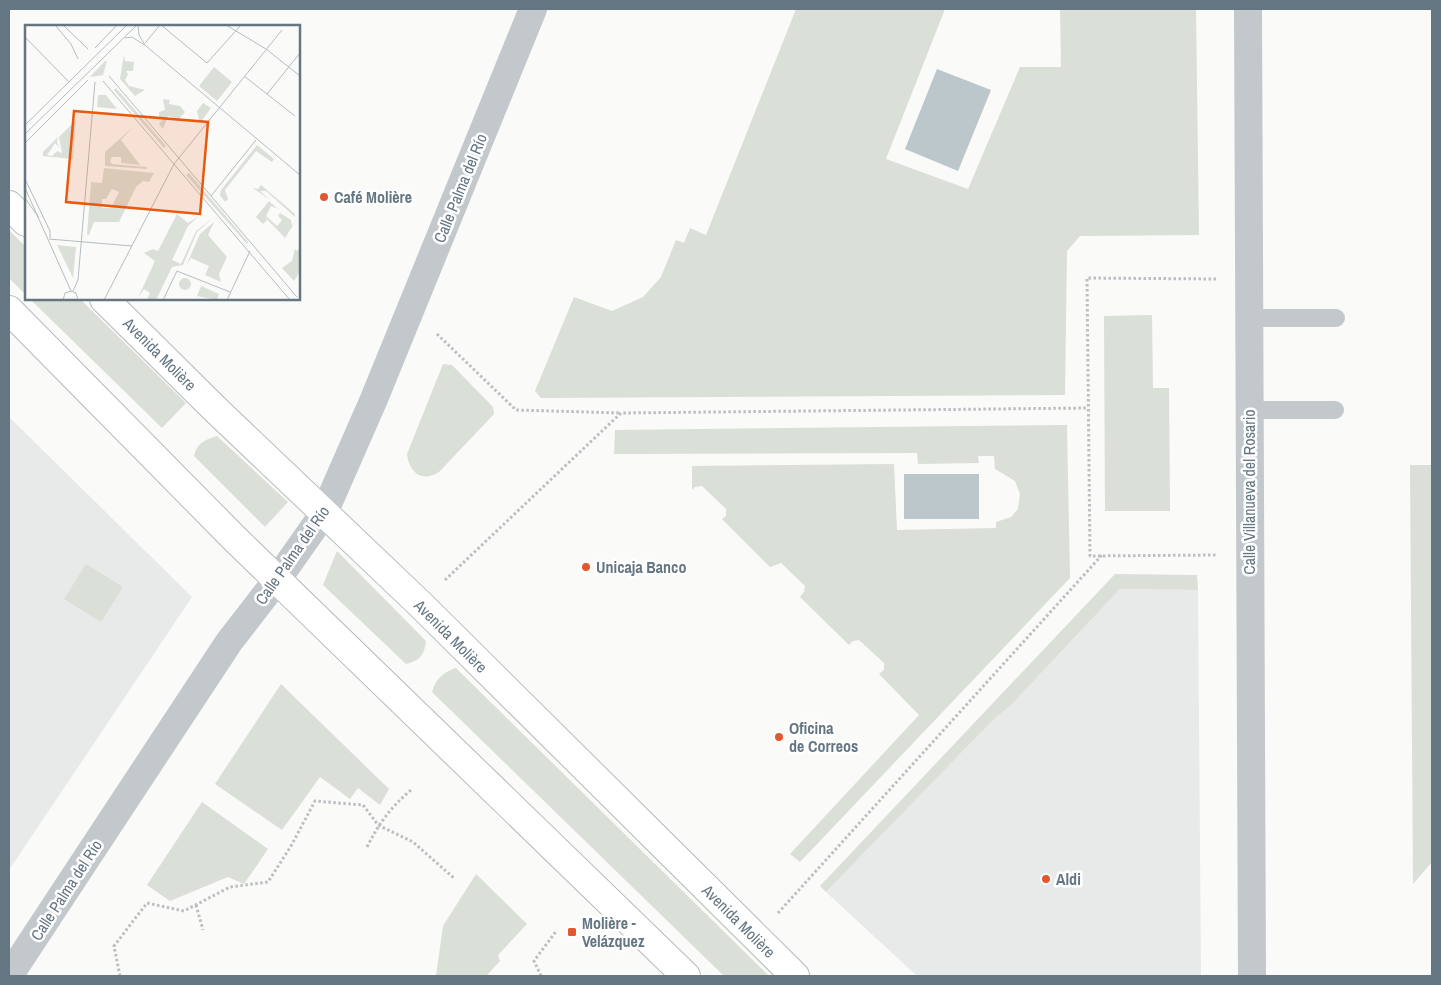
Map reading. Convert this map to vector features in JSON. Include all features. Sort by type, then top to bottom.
[{"type":"main road","points":[[9,205],[25,221]]},
{"type":"main road","name":"Avenida Molière","points":[[105,300],[420,604],[795,976]]},
{"type":"main road","points":[[9,310],[277,580],[686,976]]},
{"type":"street","name":"Calle Palma del Río","points":[[9,976],[229,642],[277,580],[324,513],[411,309],[533,9]]},
{"type":"street","name":"Calle Villanueva del Rosario","points":[[1248,9],[1252,976]]},
{"type":"lane","points":[[1248,318],[1336,318]]},
{"type":"lane","points":[[1249,410],[1336,410]]},
{"type":"path","points":[[1249,279],[1087,278],[1090,556],[1250,556]]},
{"type":"path","points":[[411,309],[516,410],[621,412],[1088,408]]},
{"type":"path","points":[[420,604],[621,412]]},
{"type":"path","points":[[756,938],[1102,555]]},
{"type":"path","points":[[367,846],[378,825],[391,807],[410,790]]},
{"type":"path","points":[[120,976],[114,946],[147,903],[184,911],[230,887],[268,882],[292,846],[314,801],[363,806],[378,825],[413,842],[455,879]]},
{"type":"path","points":[[196,905],[204,930]]},
{"type":"path","points":[[541,976],[534,961],[557,930]]},
{"type":"shaded area","points":[[796,9],[945,9],[886,159],[968,189],[1020,67],[1061,67],[1060,9],[1196,9],[1199,235],[1080,236],[1067,251],[1065,395],[541,398],[535,391],[574,297],[612,311],[643,297],[661,277],[676,240],[684,243],[690,228],[706,235]]},
{"type":"shaded area","points":[[937,69],[991,90],[958,171],[905,149]]},
{"type":"shaded area","points":[[9,230],[25,246],[25,294],[9,278]]},
{"type":"shaded area","points":[[31,300],[81,300],[186,403],[162,428]]},
{"type":"shaded area","points":[[1152,315],[1153,388],[1169,388],[1170,511],[1105,511],[1104,316]]},
{"type":"shaded area","points":[[443,364],[452,365],[493,407],[494,414],[439,472],[433,475],[421,476],[413,471],[407,454]]},
{"type":"shaded area","points":[[9,417],[192,597],[9,870]]},
{"type":"shaded area","points":[[1067,425],[1070,578],[800,862],[790,854],[919,715],[879,674],[884,670],[884,663],[859,640],[853,641],[849,645],[800,597],[804,592],[805,586],[781,563],[770,567],[722,519],[726,516],[726,509],[702,486],[695,487],[692,490],[692,466],[894,464],[897,530],[996,528],[996,522],[1011,517],[1018,509],[1020,494],[1015,481],[995,469],[994,456],[978,456],[979,463],[918,464],[917,453],[614,454],[615,430]]},
{"type":"shaded area","points":[[217,436],[288,502],[265,527],[194,456],[197,448],[202,443]]},
{"type":"shaded area","points":[[1410,465],[1432,465],[1432,862],[1413,884]]},
{"type":"shaded area","points":[[904,474],[979,474],[979,519],[904,519]]},
{"type":"shaded area","points":[[337,551],[426,641],[424,650],[418,659],[406,664],[323,585]]},
{"type":"shaded area","points":[[86,564],[123,587],[101,622],[64,599]]},
{"type":"shaded area","points":[[1115,574],[1197,575],[1198,590],[1120,589],[1011,705],[994,719],[826,892],[820,886]]},
{"type":"shaded area","points":[[1120,589],[1198,590],[1201,976],[917,976],[826,892],[994,719],[1011,705]]},
{"type":"shaded area","points":[[455,668],[769,976],[724,976],[432,692],[440,677]]},
{"type":"shaded area","points":[[281,684],[389,789],[380,805],[358,788],[350,799],[320,777],[282,830],[215,784]]},
{"type":"shaded area","points":[[202,802],[268,849],[244,884],[228,877],[170,901],[147,885]]},
{"type":"shaded area","points":[[476,874],[527,924],[498,955],[500,961],[488,974],[489,976],[436,976],[443,926]]},
{"type":"place","name":"Café Molière","points":[[324,197]]},
{"type":"place","name":"Unicaja Banco","points":[[586,567]]},
{"type":"place","name":"Oficina de Correos","points":[[779,737]]},
{"type":"place","name":"Aldi","points":[[1046,879]]},
{"type":"place","name":"Molière - Velázquez","points":[[572,932]]}]
